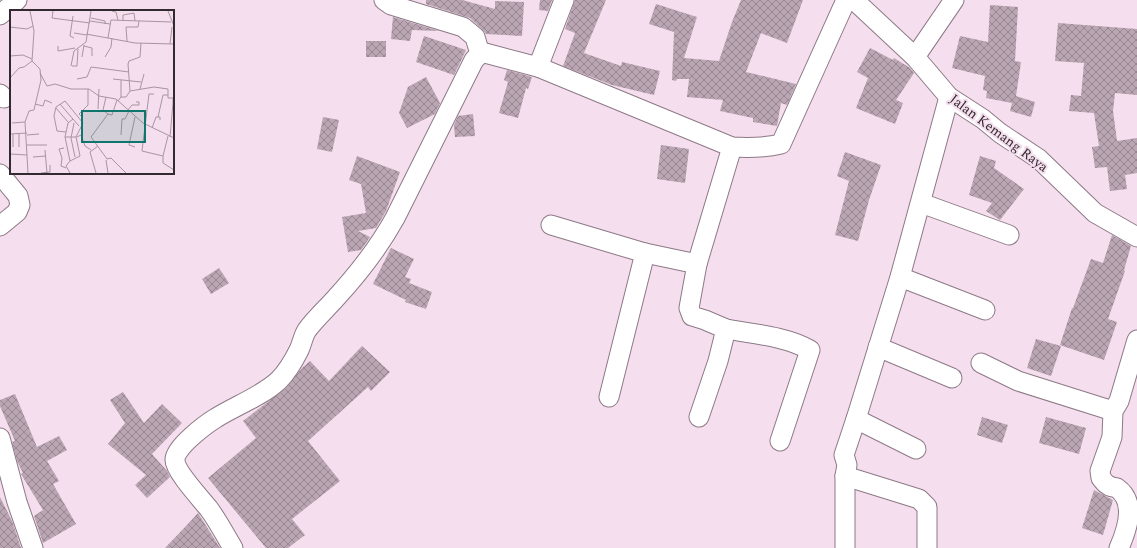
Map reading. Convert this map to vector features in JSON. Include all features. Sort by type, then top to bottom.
[{"type":"street","points":[[0,15],[18,0]]},
{"type":"street","points":[[384,0],[391,5],[463,27],[475,37],[480,54]]},
{"type":"street","points":[[538,67],[564,0]]},
{"type":"street","points":[[233,548],[210,510],[178,469],[174,461],[176,453],[205,425],[226,411],[267,390],[278,380],[293,361],[300,350],[306,332],[314,321],[336,299],[374,252],[384,237],[474,60],[480,54],[485,53],[538,67],[732,147],[767,147],[781,144],[846,0]]},
{"type":"street","name":"Jalan Kemang Raya","points":[[854,0],[916,57],[949,97],[1039,159],[1095,213],[1137,237]]},
{"type":"street","points":[[916,57],[954,0]]},
{"type":"street","points":[[845,548],[845,476],[847,465],[844,455],[900,278],[949,97]]},
{"type":"street","points":[[732,147],[697,264],[689,308],[692,316],[726,329],[774,338],[800,345],[810,350],[780,442]]},
{"type":"street","points":[[0,174],[18,196],[20,205],[17,212],[0,226]]},
{"type":"street","points":[[921,203],[1009,235]]},
{"type":"street","points":[[551,225],[645,253],[697,264]]},
{"type":"street","points":[[610,397],[645,253]]},
{"type":"street","points":[[900,278],[985,310]]},
{"type":"street","points":[[700,417],[718,361],[726,329]]},
{"type":"street","points":[[1118,548],[1128,525],[1130,510],[1127,499],[1117,488],[1108,485],[1101,478],[1100,471],[1112,437],[1113,411],[1119,401],[1137,340]]},
{"type":"street","points":[[878,347],[952,378]]},
{"type":"street","points":[[981,363],[1018,381],[1113,411]]},
{"type":"street","points":[[856,419],[916,449]]},
{"type":"street","points":[[0,438],[17,502],[33,548]]},
{"type":"street","points":[[845,476],[919,499],[926,507],[927,548]]},
{"type":"building","points":[[426,0],[462,0],[495,9],[495,1],[524,2],[522,36],[486,34],[470,18],[426,4]]},
{"type":"building","points":[[540,0],[552,0],[548,11],[539,10]]},
{"type":"building","points":[[575,0],[606,0],[584,53],[621,66],[622,62],[660,71],[654,95],[612,85],[563,66],[575,33],[565,29]]},
{"type":"building","points":[[741,0],[803,0],[787,43],[761,33],[746,72],[796,84],[787,105],[781,103],[777,126],[753,122],[753,118],[720,111],[723,100],[687,97],[689,79],[677,79],[676,81],[672,80],[674,32],[649,24],[656,4],[697,17],[684,58],[719,61]]},
{"type":"building","points":[[990,5],[1018,7],[1015,61],[1021,62],[1016,96],[1035,102],[1031,117],[1010,111],[1012,103],[986,98],[987,91],[983,90],[985,76],[952,68],[960,36],[988,42]]},
{"type":"building","points":[[393,17],[439,31],[412,30],[410,41],[391,39]]},
{"type":"building","points":[[1058,23],[1137,29],[1137,95],[1115,93],[1113,111],[1117,141],[1137,138],[1137,173],[1125,175],[1127,189],[1110,191],[1107,167],[1095,168],[1092,147],[1099,146],[1094,113],[1069,111],[1071,95],[1081,96],[1084,63],[1055,61]]},
{"type":"building","points":[[424,36],[466,50],[454,75],[416,62]]},
{"type":"building","points":[[366,41],[386,41],[386,57],[366,57]]},
{"type":"building","points":[[870,48],[893,60],[894,58],[910,68],[914,73],[896,100],[903,103],[895,124],[856,108],[868,78],[857,72]]},
{"type":"building","points":[[507,70],[532,77],[528,89],[526,88],[518,118],[499,113],[508,82],[504,80]]},
{"type":"building","points":[[426,77],[440,103],[435,114],[407,128],[399,113],[408,87]]},
{"type":"building","points":[[473,114],[475,136],[455,137],[454,125],[458,116]]},
{"type":"building","points":[[323,117],[339,120],[332,152],[317,149]]},
{"type":"building","points":[[661,145],[689,149],[685,183],[657,179]]},
{"type":"building","points":[[845,152],[881,165],[869,200],[858,241],[835,235],[849,181],[837,176]]},
{"type":"building","points":[[357,156],[400,172],[386,211],[376,228],[358,231],[370,237],[361,250],[348,252],[342,217],[366,213],[361,184],[349,180]]},
{"type":"building","points":[[980,156],[996,161],[994,168],[1024,189],[1000,220],[986,211],[992,203],[969,195]]},
{"type":"building","points":[[1112,235],[1131,246],[1124,270],[1125,271],[1108,319],[1117,322],[1104,360],[1060,345],[1072,308],[1091,259],[1103,263]]},
{"type":"building","points":[[391,248],[414,259],[405,277],[411,279],[409,283],[432,292],[426,309],[405,302],[406,300],[373,284]]},
{"type":"building","points":[[219,268],[229,283],[211,294],[202,279]]},
{"type":"building","points":[[1036,339],[1061,346],[1051,376],[1027,368]]},
{"type":"building","points":[[362,346],[390,372],[371,391],[368,387],[308,441],[340,481],[292,519],[305,535],[288,548],[266,548],[208,478],[256,438],[243,421],[286,388],[302,368],[310,361],[329,381]]},
{"type":"building","points":[[123,392],[144,423],[162,404],[182,423],[152,454],[167,471],[170,477],[147,498],[135,485],[146,475],[108,444],[125,423],[110,400]]},
{"type":"building","points":[[15,394],[37,447],[59,436],[67,450],[47,461],[59,481],[53,484],[76,524],[43,543],[34,516],[43,510],[21,474],[23,473],[17,461],[12,442],[15,441],[0,406],[0,400]]},
{"type":"building","points":[[982,417],[1008,425],[1002,443],[977,435]]},
{"type":"building","points":[[1046,417],[1086,428],[1079,454],[1039,443]]},
{"type":"building","points":[[1094,490],[1113,500],[1103,535],[1082,528]]},
{"type":"building","points":[[0,497],[12,521],[21,548],[0,548]]},
{"type":"building","points":[[198,513],[220,548],[165,548],[188,524]]}]
